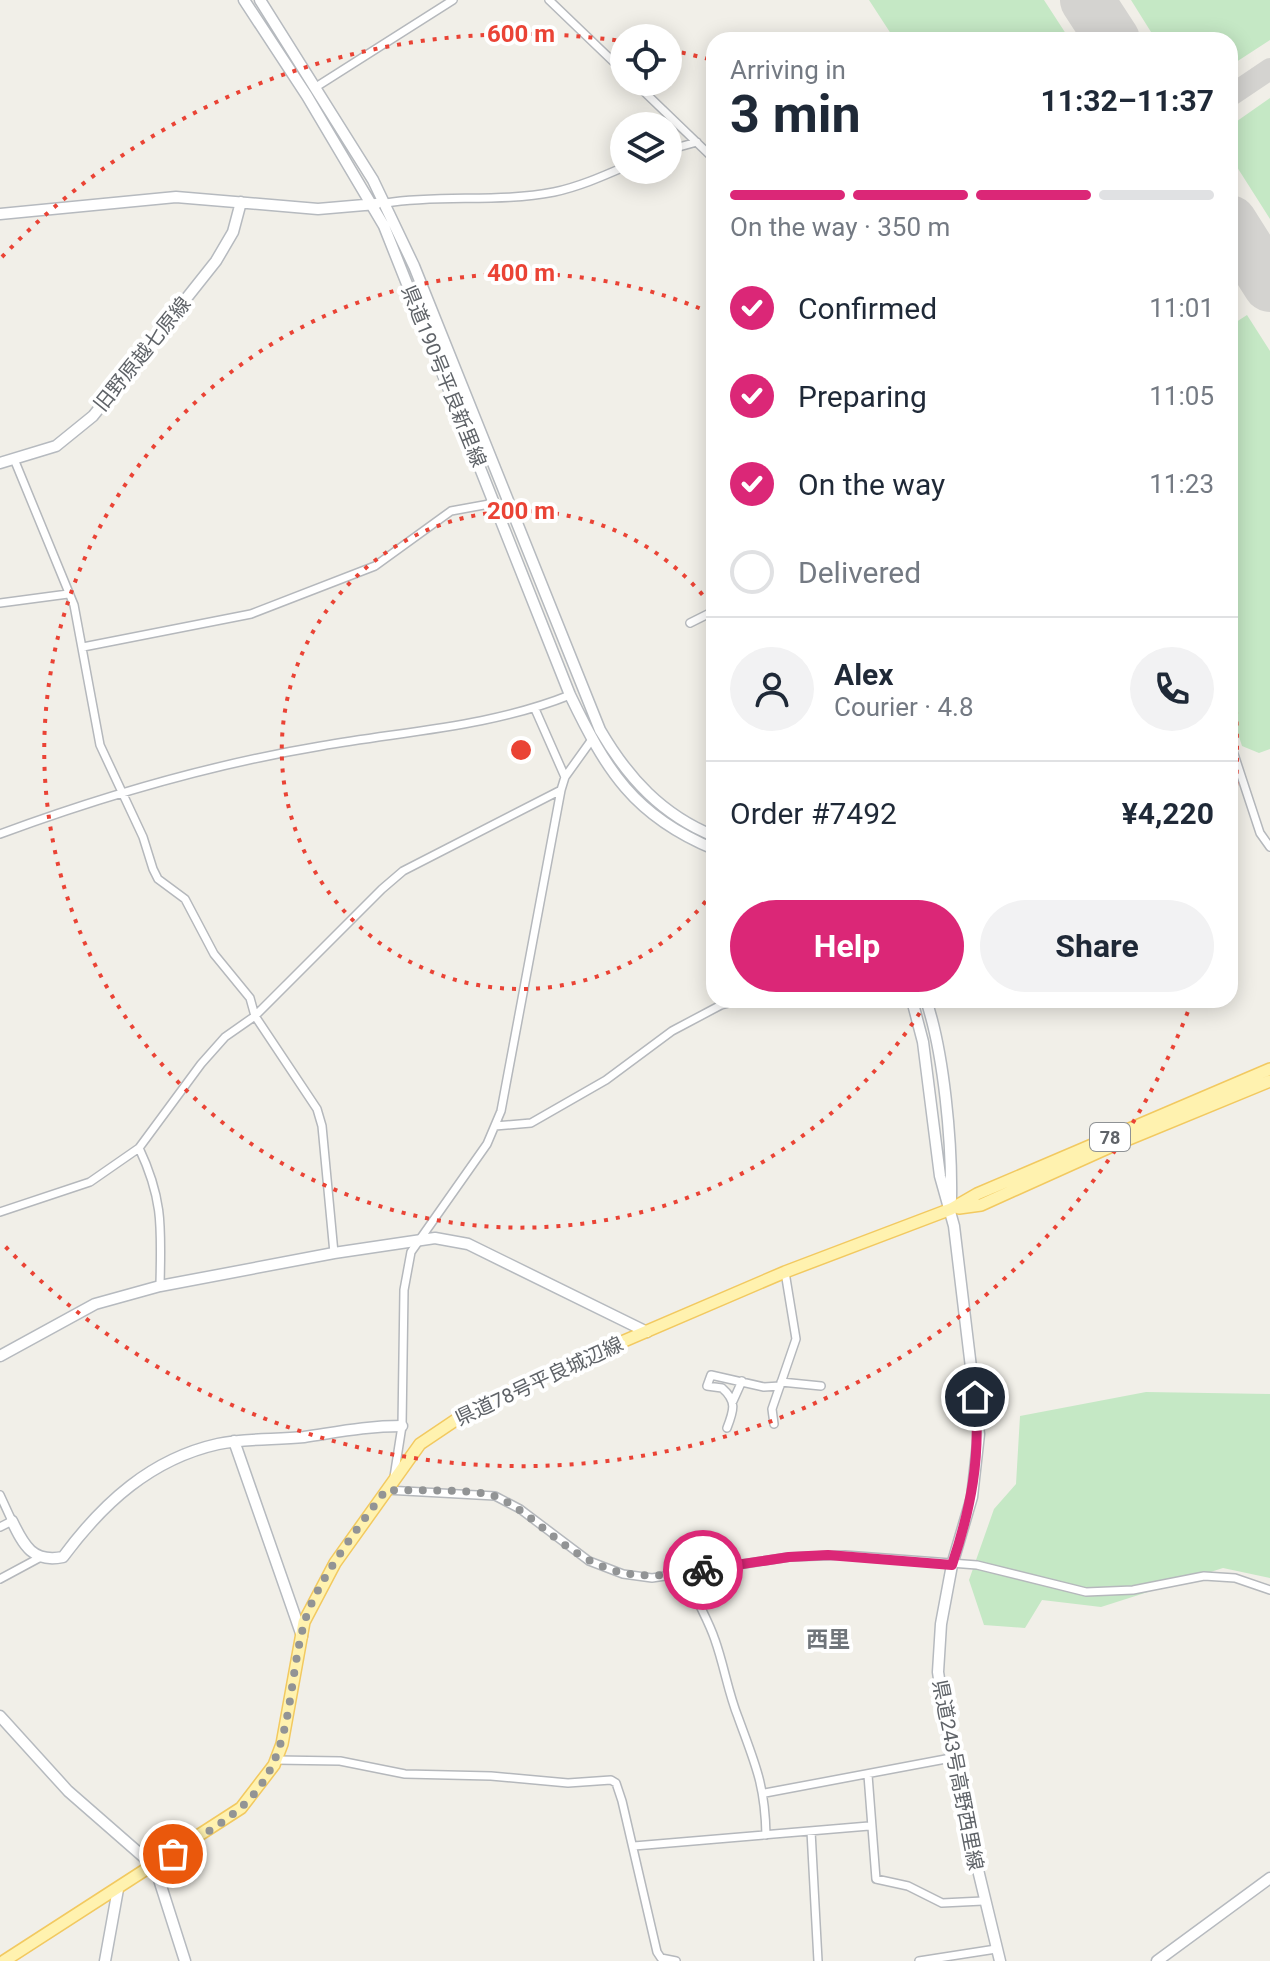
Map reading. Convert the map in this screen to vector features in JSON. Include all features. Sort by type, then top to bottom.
[{"type":"main road","points":[[244,0],[373,204]]},
{"type":"main road","points":[[0,214],[176,197],[318,209],[386,203],[260,0]]},
{"type":"main road","name":"旧野原越七原線","points":[[0,463],[56,446],[93,416],[216,261],[233,232],[241,202]]},
{"type":"main road","name":"県道190号平良新里線","points":[[386,203],[600,730],[627,772],[649,797],[706,832]]},
{"type":"main road","name":"県道190号平良新里線","points":[[373,204],[570,695],[592,740],[614,777],[640,806],[678,834],[706,846]]},
{"type":"main road","points":[[914,1008],[923,1042],[940,1176],[951,1209]]},
{"type":"main road","points":[[928,1008],[940,1070],[952,1172],[951,1209]]},
{"type":"main road","name":"県道78号平良城辺線","points":[[4,1961],[155,1867],[241,1808],[276,1760],[304,1622],[335,1563],[420,1444],[445,1424],[534,1380],[785,1272],[951,1209],[977,1194],[1270,1069]]},
{"type":"main road","name":"県道78号平良城辺線","points":[[951,1209],[981,1205],[1112,1146],[1270,1081]]},
{"type":"main road","name":"県道243号高野西里線","points":[[951,1209],[979,1434],[972,1497],[952,1565],[938,1648],[940,1685],[951,1758],[983,1901],[1000,1961]]},
{"type":"main road","points":[[0,1356],[95,1304],[160,1286],[417,1239],[468,1244],[647,1332]]},
{"type":"main road","points":[[12,1521],[25,1549],[39,1558],[63,1557],[83,1531],[147,1470],[193,1451],[234,1441],[307,1436],[356,1427],[402,1426]]},
{"type":"main road","points":[[234,1441],[302,1636]]},
{"type":"main road","points":[[0,1716],[68,1791],[155,1867],[185,1961]]},
{"type":"main road","points":[[1157,1961],[1270,1878]]},
{"type":"main road","points":[[105,1961],[118,1889]]},
{"type":"street","points":[[316,87],[453,0]]},
{"type":"street","points":[[549,0],[610,59]]},
{"type":"street","points":[[649,96],[706,151]]},
{"type":"street","points":[[682,146],[697,142]]},
{"type":"street","points":[[386,203],[419,198],[537,195],[571,188],[610,173]]},
{"type":"street","points":[[14,459],[68,594],[83,647],[95,729],[120,794],[143,837],[158,879],[185,899],[214,954],[250,998],[255,1016],[317,1109],[322,1126],[334,1253]]},
{"type":"street","points":[[83,647],[251,614],[375,566],[451,511],[495,503]]},
{"type":"street","points":[[0,603],[68,594]]},
{"type":"street","points":[[690,623],[706,615]]},
{"type":"street","points":[[0,834],[120,794],[318,746],[499,720],[570,695]]},
{"type":"street","points":[[535,709],[565,777]]},
{"type":"street","points":[[394,1479],[402,1426],[404,1290],[417,1239],[487,1144],[495,1126],[507,1090],[561,790],[565,777],[600,730]]},
{"type":"street","points":[[1238,766],[1260,833],[1270,847]]},
{"type":"street","points":[[0,1212],[90,1182],[139,1148],[201,1064],[225,1037],[255,1016],[403,871],[561,790]]},
{"type":"street","points":[[495,1126],[531,1123],[606,1080],[672,1031],[715,1008]]},
{"type":"street","points":[[139,1148],[155,1181],[161,1211],[160,1286]]},
{"type":"street","points":[[774,1424],[772,1409],[796,1339],[785,1272]]},
{"type":"street","points":[[727,1428],[735,1408],[733,1401],[722,1388],[707,1386],[711,1375],[764,1387],[780,1384],[821,1386]]},
{"type":"street","points":[[733,1401],[742,1381]]},
{"type":"street","points":[[386,1490],[495,1496],[520,1509],[589,1561],[623,1574],[652,1578],[810,1556],[845,1555],[977,1565],[1065,1590],[1086,1592],[1133,1590],[1204,1576],[1235,1578],[1270,1590]]},
{"type":"street","points":[[0,1495],[12,1521],[0,1527]]},
{"type":"street","points":[[0,1579],[39,1558]]},
{"type":"street","points":[[687,1573],[694,1600],[715,1637],[765,1793],[766,1835]]},
{"type":"street","points":[[765,1793],[951,1758]]},
{"type":"street","points":[[276,1760],[340,1761],[405,1774],[491,1776],[568,1783],[611,1780],[622,1801],[657,1952],[661,1958],[676,1961]]},
{"type":"street","points":[[868,1775],[874,1874],[880,1882],[908,1886],[942,1903],[983,1901]]},
{"type":"street","points":[[634,1846],[869,1826]]},
{"type":"street","points":[[811,1831],[818,1961]]},
{"type":"street","points":[[919,1961],[996,1949]]},
{"type":"green space","points":[[869,0],[1044,0],[1065,32],[890,32]]},
{"type":"green space","points":[[1131,0],[1270,0],[1270,40],[1238,61],[1238,32],[1151,32]]},
{"type":"green space","points":[[1270,98],[1270,219],[1238,169],[1238,120]]},
{"type":"green space","points":[[1247,315],[1270,351],[1270,749],[1259,753],[1242,746],[1238,734],[1238,321]]},
{"type":"green space","points":[[1146,1392],[1270,1394],[1270,1578],[1223,1568],[1101,1607],[1042,1600],[1025,1628],[984,1625],[969,1580],[994,1509],[1016,1484],[1020,1416]]},
{"type":"taxiway","points":[[1238,91],[1270,69]]},
{"type":"runway","points":[[1087,0],[1108,32]]},
{"type":"runway","points":[[1238,235],[1270,285]]},
{"type":"way so far","points":[[173,1854],[241,1808],[274,1765],[282,1744],[304,1622],[335,1563],[386,1490],[495,1496],[520,1509],[572,1551],[623,1574],[652,1578],[703,1570]]},
{"type":"district","name":"西里","points":[[828,1639]]},
{"type":"route","points":[[703,1570],[789,1557],[828,1555],[952,1565],[976,1476],[979,1434],[975,1397]]}]
